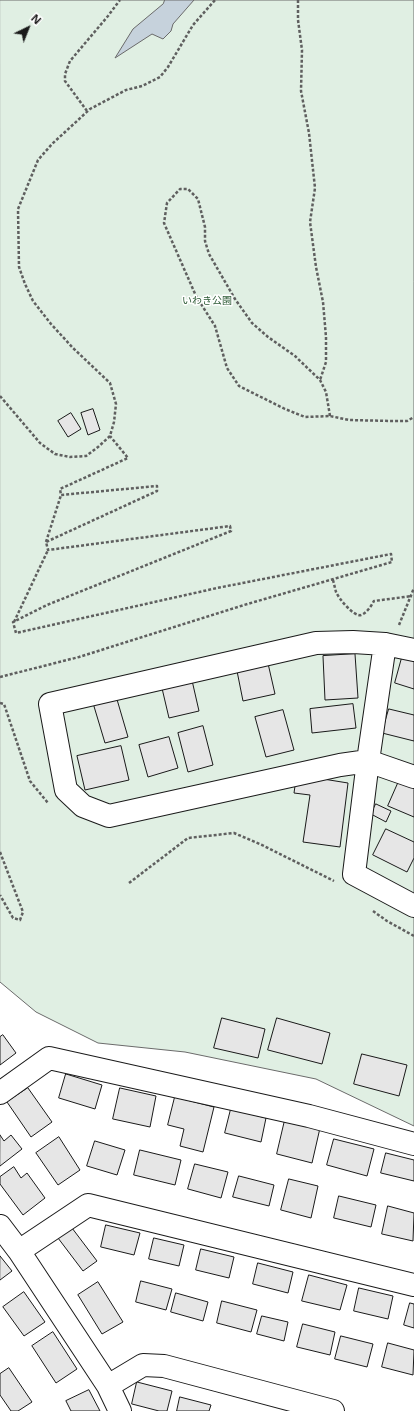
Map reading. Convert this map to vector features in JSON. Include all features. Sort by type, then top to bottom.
[{"type":"street","points":[[414,650],[388,645],[353,642],[316,643],[50,704],[66,790],[83,806],[109,816],[340,765],[368,761],[414,777]]},
{"type":"street","points":[[388,645],[368,761],[354,874],[414,906]]},
{"type":"street","points":[[0,1093],[49,1058],[309,1116],[414,1144]]},
{"type":"street","points":[[19,1251],[88,1205],[414,1285]]},
{"type":"street","points":[[0,1226],[19,1251],[108,1386],[120,1411]]},
{"type":"street","points":[[108,1386],[143,1365],[164,1366],[333,1411]]},
{"type":"path","points":[[87,111],[65,81],[65,74],[70,61],[120,0]]},
{"type":"path","points":[[0,396],[40,444],[55,454],[70,457],[86,456],[110,436],[114,422],[116,404],[110,383],[73,348],[32,301],[25,284],[19,267],[18,209],[38,160],[52,144],[87,111],[126,90],[142,86],[160,77],[168,67],[193,25],[215,0]]},
{"type":"path","points":[[298,0],[298,20],[302,50],[301,91],[309,133],[315,188],[310,222],[323,302],[326,337],[326,362],[320,380]]},
{"type":"path","points":[[330,416],[326,392],[320,380],[295,356],[268,337],[252,323],[235,299],[209,254],[205,241],[205,227],[198,199],[188,189],[180,189],[167,203],[164,223],[196,296],[215,326],[227,368],[239,386],[305,417],[330,416],[350,420],[391,421],[407,421],[414,417]]},
{"type":"path","points":[[0,678],[392,562],[391,554],[217,588],[16,633],[13,622],[48,550],[46,542],[61,495],[60,489],[128,458],[110,436]]},
{"type":"path","points":[[46,542],[157,491],[157,486],[61,495]]},
{"type":"path","points":[[13,622],[47,605],[231,531],[230,526],[48,550]]},
{"type":"path","points":[[333,580],[340,598],[354,614],[358,616],[367,611],[374,601],[412,596]]},
{"type":"path","points":[[388,645],[412,596],[414,588]]},
{"type":"path","points":[[0,703],[4,704],[30,781],[49,805]]},
{"type":"path","points":[[129,883],[188,838],[234,833],[262,845],[336,882]]},
{"type":"path","points":[[0,852],[23,912],[20,920],[13,918],[0,895]]},
{"type":"path","points":[[370,908],[387,921],[414,936]]},
{"type":"green space","name":"いわき公園","points":[[0,0],[414,0],[414,1126],[316,1079],[185,1052],[98,1043],[36,1012],[0,982]]},
{"type":"shaded area","points":[[165,0],[194,0],[173,24],[171,31],[163,39],[152,34],[115,58],[133,29],[163,4]]},
{"type":"building","points":[[93,409],[100,430],[88,435],[81,413]]},
{"type":"building","points":[[71,413],[81,429],[68,437],[58,421]]},
{"type":"building","points":[[355,654],[358,698],[325,700],[323,656]]},
{"type":"building","points":[[403,654],[414,658],[414,689],[395,683]]},
{"type":"building","points":[[267,659],[275,694],[243,701],[236,666]]},
{"type":"building","points":[[191,676],[199,711],[169,718],[161,684]]},
{"type":"building","points":[[116,696],[128,737],[105,743],[93,703]]},
{"type":"building","points":[[353,704],[356,728],[312,733],[310,709]]},
{"type":"building","points":[[389,709],[414,715],[414,741],[382,733]]},
{"type":"building","points":[[283,710],[294,750],[266,757],[255,717]]},
{"type":"building","points":[[203,726],[213,765],[188,772],[178,733]]},
{"type":"building","points":[[169,737],[178,768],[148,777],[139,745]]},
{"type":"building","points":[[121,746],[129,780],[85,790],[77,756]]},
{"type":"building","points":[[317,778],[348,783],[340,847],[303,842],[310,795],[294,793],[295,786]]},
{"type":"building","points":[[399,781],[414,787],[414,817],[388,806]]},
{"type":"building","points":[[376,804],[391,811],[386,822],[371,814]]},
{"type":"building","points":[[386,829],[414,842],[414,858],[407,872],[373,855]]},
{"type":"building","points":[[222,1018],[265,1029],[258,1058],[214,1048]]},
{"type":"building","points":[[277,1018],[330,1033],[322,1064],[268,1050]]},
{"type":"building","points":[[3,1035],[16,1053],[0,1065],[0,1037]]},
{"type":"building","points":[[362,1054],[407,1065],[399,1096],[354,1084]]},
{"type":"building","points":[[66,1074],[102,1085],[95,1109],[59,1098]]},
{"type":"building","points":[[28,1088],[52,1122],[31,1137],[7,1102]]},
{"type":"building","points":[[120,1088],[156,1096],[150,1127],[113,1119]]},
{"type":"building","points":[[175,1097],[214,1107],[203,1152],[180,1146],[184,1129],[168,1125]]},
{"type":"building","points":[[231,1109],[266,1118],[261,1142],[225,1133]]},
{"type":"building","points":[[285,1120],[320,1128],[312,1163],[277,1154]]},
{"type":"building","points":[[0,1135],[4,1141],[11,1135],[22,1149],[0,1166]]},
{"type":"building","points":[[59,1137],[80,1170],[58,1185],[36,1153]]},
{"type":"building","points":[[334,1139],[374,1149],[367,1176],[327,1165]]},
{"type":"building","points":[[95,1141],[125,1150],[117,1175],[87,1166]]},
{"type":"building","points":[[140,1150],[181,1160],[175,1185],[134,1175]]},
{"type":"building","points":[[386,1153],[414,1160],[414,1181],[381,1173]]},
{"type":"building","points":[[195,1164],[228,1172],[221,1198],[188,1189]]},
{"type":"building","points":[[14,1167],[21,1178],[27,1173],[45,1198],[23,1215],[0,1184],[0,1177]]},
{"type":"building","points":[[239,1176],[274,1185],[269,1206],[233,1197]]},
{"type":"building","points":[[289,1179],[318,1186],[311,1218],[281,1210]]},
{"type":"building","points":[[339,1196],[376,1205],[371,1227],[334,1218]]},
{"type":"building","points":[[388,1206],[414,1213],[413,1241],[382,1234]]},
{"type":"building","points":[[106,1225],[140,1233],[134,1255],[101,1247]]},
{"type":"building","points":[[72,1228],[97,1261],[83,1271],[58,1238]]},
{"type":"building","points":[[154,1238],[184,1245],[179,1266],[149,1259]]},
{"type":"building","points":[[201,1249],[234,1257],[229,1278],[196,1270]]},
{"type":"building","points":[[0,1256],[12,1271],[0,1280]]},
{"type":"building","points":[[258,1263],[293,1272],[288,1293],[253,1284]]},
{"type":"building","points":[[309,1275],[347,1285],[340,1310],[302,1301]]},
{"type":"building","points":[[141,1281],[172,1289],[166,1310],[136,1302]]},
{"type":"building","points":[[98,1282],[123,1322],[102,1334],[78,1295]]},
{"type":"building","points":[[359,1288],[393,1296],[388,1319],[354,1311]]},
{"type":"building","points":[[24,1292],[45,1322],[24,1336],[3,1307]]},
{"type":"building","points":[[176,1293],[208,1302],[203,1321],[171,1312]]},
{"type":"building","points":[[222,1301],[257,1310],[251,1332],[217,1323]]},
{"type":"building","points":[[410,1303],[414,1304],[414,1328],[404,1325]]},
{"type":"building","points":[[262,1316],[288,1322],[284,1341],[257,1334]]},
{"type":"building","points":[[303,1324],[335,1332],[330,1355],[297,1347]]},
{"type":"building","points":[[53,1332],[77,1369],[56,1383],[32,1346]]},
{"type":"building","points":[[341,1336],[373,1344],[367,1367],[335,1359]]},
{"type":"building","points":[[388,1343],[414,1350],[413,1375],[382,1367]]},
{"type":"building","points":[[9,1368],[32,1402],[18,1411],[11,1411],[0,1395],[0,1374]]},
{"type":"building","points":[[137,1382],[172,1391],[167,1411],[159,1411],[132,1404]]},
{"type":"building","points":[[89,1390],[100,1411],[71,1411],[66,1401]]},
{"type":"building","points":[[180,1397],[211,1405],[209,1411],[177,1411]]}]
